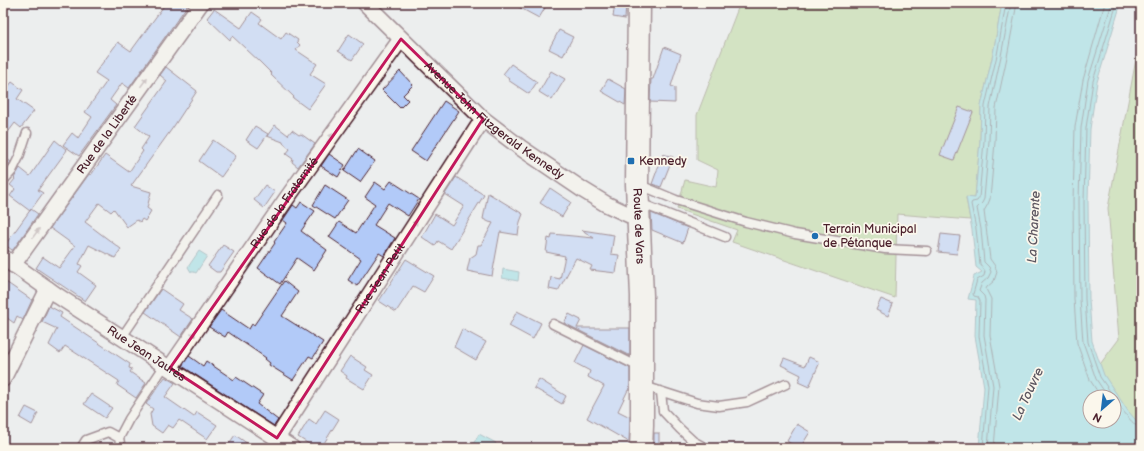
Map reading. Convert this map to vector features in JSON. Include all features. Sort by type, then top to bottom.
[{"type":"main road","name":"Route de Vars","points":[[639,3],[638,202],[642,296],[648,382],[642,425],[641,448]]},
{"type":"street","name":"Rue de la Liberté","points":[[8,261],[201,3]]},
{"type":"street","name":"Avenue John Fitzgerald Kennedy","points":[[364,3],[483,119],[521,148],[606,204],[638,202]]},
{"type":"street","name":"Rue de la Fraternité","points":[[167,367],[401,39]]},
{"type":"street","name":"Rue Jean-Petit","points":[[286,445],[483,119]]},
{"type":"street","name":"Rue Jean Jaurès","points":[[8,261],[48,289],[286,445]]},
{"type":"street","points":[[3,378],[48,289]]},
{"type":"lane","points":[[3,181],[12,171],[27,133]]},
{"type":"lane","points":[[122,337],[218,195]]},
{"type":"lane","points":[[638,202],[676,200],[746,222],[795,234],[885,249],[928,252]]},
{"type":"lane","points":[[638,202],[725,237]]},
{"type":"lane","points":[[553,324],[648,382],[697,403],[719,406],[747,402],[786,384]]},
{"type":"lane","points":[[121,448],[119,438],[129,419],[167,367]]},
{"type":"lane","points":[[648,382],[663,411],[693,441],[706,448]]},
{"type":"lane","points":[[81,448],[86,440],[108,432],[119,438]]},
{"type":"highlighted area","points":[[401,39],[483,119],[277,438],[170,368]]},
{"type":"green space","points":[[740,3],[1002,3],[993,54],[981,106],[980,141],[975,198],[966,198],[970,220],[897,214],[895,298],[732,242],[737,230],[677,209],[685,180],[716,187],[718,170],[697,160],[697,115]]},
{"type":"green space","points":[[1141,44],[1141,448],[1037,448],[1119,339],[1108,208],[1137,54]]},
{"type":"water","points":[[1002,3],[1121,3],[1097,82],[1090,129],[1088,201],[1089,299],[1092,341],[1104,375],[1113,389],[1082,389],[1082,429],[1122,429],[1122,402],[1141,426],[1141,448],[979,448],[984,387],[975,336],[976,300],[968,299],[974,276],[982,272],[976,267],[972,230],[966,197],[975,198],[980,141],[981,106],[993,54]]},
{"type":"water","points":[[199,251],[207,256],[196,273],[191,272],[188,267]]},
{"type":"water","points":[[503,269],[519,272],[518,281],[502,278]]},
{"type":"water","points":[[479,434],[496,443],[493,448],[485,448],[480,445],[478,448],[472,446]]},
{"type":"building","points":[[166,3],[189,3],[129,88],[122,83],[110,100],[116,105],[79,156],[63,145],[72,133],[78,138],[92,117],[85,112],[107,81],[95,73],[118,42],[131,51]]},
{"type":"building","points":[[511,3],[548,3],[539,18]]},
{"type":"building","points":[[615,3],[626,3],[625,19],[613,17]]},
{"type":"building","points":[[214,9],[241,28],[252,12],[262,19],[259,23],[281,39],[286,32],[298,40],[297,42],[300,45],[296,50],[317,64],[310,74],[326,84],[308,109],[293,98],[294,97],[271,75],[272,74],[232,36],[230,40],[207,18]]},
{"type":"building","points":[[559,30],[573,37],[563,56],[549,49]]},
{"type":"building","points":[[349,34],[363,44],[352,60],[338,51]]},
{"type":"building","points":[[664,47],[681,54],[671,86],[675,88],[675,103],[650,102],[651,79],[653,79]]},
{"type":"building","points":[[511,64],[537,82],[529,94],[508,80],[509,79],[503,74]]},
{"type":"building","points":[[166,67],[197,91],[131,186],[151,192],[147,208],[151,211],[145,221],[142,219],[140,222],[137,220],[127,227],[114,209],[111,212],[99,203],[85,222],[121,249],[115,258],[89,245],[79,264],[82,266],[78,272],[96,285],[85,301],[36,268],[43,257],[59,268],[75,246],[50,228],[89,174],[91,175],[105,155],[129,172],[143,151],[141,149],[149,137],[135,126],[167,81],[160,75]]},
{"type":"building","points":[[400,71],[413,85],[403,95],[408,100],[400,108],[382,90]]},
{"type":"building","points":[[551,71],[565,79],[552,100],[539,92]]},
{"type":"building","points":[[608,79],[626,89],[625,105],[601,91]]},
{"type":"building","points":[[12,82],[23,90],[17,99],[34,111],[21,128],[15,123],[3,139],[3,93]]},
{"type":"building","points":[[444,101],[459,111],[426,161],[411,151]]},
{"type":"building","points":[[959,107],[973,112],[954,160],[940,155]]},
{"type":"building","points":[[275,125],[288,135],[292,130],[299,135],[301,134],[315,144],[298,167],[292,162],[293,159],[286,154],[290,149],[283,142],[267,136]]},
{"type":"building","points":[[255,126],[268,134],[258,148],[246,140]]},
{"type":"building","points":[[55,140],[67,150],[38,190],[43,193],[30,211],[10,196],[15,189],[10,185],[15,179],[14,178],[20,168],[30,176]]},
{"type":"building","points":[[213,140],[236,156],[221,177],[199,161]]},
{"type":"building","points":[[358,149],[375,161],[360,182],[344,171]]},
{"type":"building","points":[[329,154],[345,165],[338,177],[321,166]]},
{"type":"building","points":[[663,154],[673,157],[661,187],[652,184]]},
{"type":"building","points":[[3,156],[11,162],[4,171],[3,170]]},
{"type":"building","points":[[456,177],[484,195],[451,249],[438,241],[435,246],[422,237],[435,214],[452,225],[464,206],[445,194]]},
{"type":"building","points":[[391,181],[419,199],[408,216],[388,203],[374,225],[395,238],[384,256],[379,253],[357,286],[348,280],[361,259],[329,237],[339,222],[356,233],[375,204],[365,197],[375,182],[385,189]]},
{"type":"building","points":[[265,185],[275,192],[264,208],[254,200]]},
{"type":"building","points":[[325,185],[348,200],[335,219],[313,205]]},
{"type":"building","points":[[550,188],[571,202],[562,217],[540,203]]},
{"type":"building","points":[[488,193],[523,214],[518,235],[500,232],[492,276],[467,271],[470,258],[476,254],[478,245],[481,245],[493,223],[483,219]]},
{"type":"building","points":[[301,202],[315,211],[301,231],[327,250],[314,270],[297,258],[280,284],[258,268],[287,223],[283,220],[293,205],[297,208]]},
{"type":"building","points":[[31,209],[38,214],[12,250],[5,245]]},
{"type":"building","points":[[651,213],[688,228],[683,243],[652,230]]},
{"type":"building","points":[[582,230],[614,235],[611,254],[619,255],[616,273],[590,270],[592,266],[576,258],[558,291],[549,289],[551,277],[560,279],[565,256],[546,252],[548,238],[551,239],[552,234],[594,238]]},
{"type":"building","points":[[941,234],[960,236],[957,254],[938,252]]},
{"type":"building","points":[[223,245],[234,252],[220,272],[216,272],[208,266]]},
{"type":"building","points":[[406,259],[434,276],[424,292],[413,286],[396,312],[379,301]]},
{"type":"building","points":[[3,280],[32,300],[23,320],[17,316],[14,323],[3,315]]},
{"type":"building","points":[[284,281],[298,292],[282,316],[323,342],[313,358],[309,356],[293,380],[269,365],[270,363],[265,359],[266,358],[228,332],[225,337],[209,327],[221,310],[249,329],[252,324],[254,325]]},
{"type":"building","points":[[161,289],[183,304],[179,310],[193,319],[181,337],[145,312]]},
{"type":"building","points":[[881,299],[893,304],[888,316],[876,310]]},
{"type":"building","points":[[49,306],[62,313],[60,317],[130,364],[129,368],[132,369],[130,372],[146,383],[136,398],[117,385],[119,381],[65,346],[60,353],[49,345],[57,329],[42,322]]},
{"type":"building","points":[[517,311],[541,323],[533,339],[509,326]]},
{"type":"building","points":[[569,314],[581,320],[577,328],[630,328],[630,356],[564,323]]},
{"type":"building","points":[[462,329],[486,342],[476,360],[454,347]]},
{"type":"building","points":[[584,345],[630,368],[630,391],[628,390],[618,411],[630,417],[629,442],[587,418],[604,386],[588,377],[590,371],[575,363]]},
{"type":"building","points":[[189,356],[203,366],[206,361],[234,380],[236,377],[263,395],[257,404],[278,420],[274,426],[182,366]]},
{"type":"building","points":[[350,356],[367,367],[365,370],[373,375],[364,389],[346,378],[347,376],[340,371]]},
{"type":"building","points":[[809,357],[820,362],[809,387],[798,382],[801,375],[781,365],[784,358],[805,366]]},
{"type":"building","points":[[165,377],[175,383],[165,397],[194,417],[197,412],[217,425],[207,439],[179,420],[173,428],[168,425],[162,433],[152,426],[150,414],[153,409],[146,404]]},
{"type":"building","points":[[539,379],[566,396],[562,404],[534,388]]},
{"type":"building","points":[[91,394],[112,408],[105,418],[84,404]]},
{"type":"building","points":[[26,407],[38,413],[32,425],[20,418]]},
{"type":"building","points":[[325,410],[339,419],[321,448],[315,448],[298,437],[309,419],[316,424]]},
{"type":"building","points":[[797,424],[810,432],[800,448],[797,448],[787,441]]},
{"type":"building","points":[[654,433],[659,433],[659,448],[654,448]]},
{"type":"building","points":[[235,435],[254,448],[226,448]]},
{"type":"place","name":"Kennedy","points":[[631,161]]},
{"type":"place","name":"Terrain Municipal de Pétanque","points":[[815,236]]},
{"type":"water label","name":"La Charente","points":[[1034,227]]},
{"type":"water label","name":"La Touvre","points":[[1028,394]]}]
